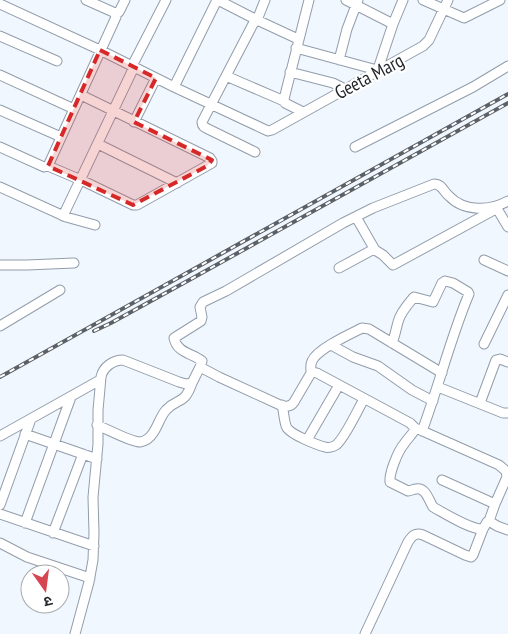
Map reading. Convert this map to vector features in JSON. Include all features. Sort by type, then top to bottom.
[{"type":"street","points":[[86,0],[114,14]]},
{"type":"street","points":[[114,14],[119,12],[126,0]]},
{"type":"street","points":[[63,216],[166,0]]},
{"type":"street","points":[[174,87],[218,0],[257,20],[297,44],[339,60],[377,71],[403,0]]},
{"type":"street","points":[[255,152],[204,127],[202,122],[257,20],[265,0]]},
{"type":"street","points":[[284,101],[308,0]]},
{"type":"street","points":[[346,0],[357,3],[393,24]]},
{"type":"street","points":[[423,0],[464,18],[500,0]]},
{"type":"street","name":"Geeta Marg","points":[[211,104],[264,130],[268,130],[426,44],[448,0]]},
{"type":"street","points":[[339,60],[347,29],[357,3]]},
{"type":"street","points":[[0,4],[211,104]]},
{"type":"street","points":[[48,166],[116,17],[114,14]]},
{"type":"street","points":[[0,36],[57,62]]},
{"type":"street","points":[[355,147],[473,87],[508,66]]},
{"type":"street","points":[[290,72],[328,81],[345,88]]},
{"type":"street","points":[[0,75],[74,109]]},
{"type":"street","points":[[226,76],[284,101],[303,112]]},
{"type":"street","points":[[134,122],[156,78]]},
{"type":"street","points":[[0,147],[44,167],[48,166],[81,180],[133,206],[212,163],[210,158],[80,95]]},
{"type":"street","points":[[0,110],[61,137]]},
{"type":"street","points":[[98,144],[177,183]]},
{"type":"street","points":[[97,425],[134,441],[142,442],[149,438],[166,410],[185,398],[202,363],[201,360],[181,351],[174,338],[201,321],[200,308],[203,302],[226,291],[356,217],[373,208],[434,184],[441,186],[449,197],[468,207],[481,209],[496,208]]},
{"type":"street","points":[[0,186],[63,216],[95,225]]},
{"type":"street","points":[[356,217],[374,249],[383,254],[394,265],[508,201]]},
{"type":"street","points":[[496,208],[508,228]]},
{"type":"street","points":[[339,268],[374,249]]},
{"type":"street","points":[[484,260],[508,272]]},
{"type":"street","points":[[0,265],[74,263]]},
{"type":"street","points":[[392,343],[400,317],[413,298],[417,297],[433,302],[442,283],[445,281],[467,291],[469,294],[456,328],[433,402],[418,429],[414,431],[401,447],[390,482],[408,491],[420,489],[427,494],[433,507],[458,521],[483,529]]},
{"type":"street","points":[[0,326],[60,290]]},
{"type":"street","points":[[484,344],[508,295]]},
{"type":"street","points":[[200,367],[288,407],[292,405],[311,373],[310,364],[318,352],[362,328],[369,329],[442,373]]},
{"type":"street","points":[[332,345],[353,357],[378,366],[433,402]]},
{"type":"street","points":[[75,634],[90,578],[94,546],[93,497],[102,373],[108,366],[121,359],[179,382],[192,383]]},
{"type":"street","points":[[480,403],[496,360],[500,359],[508,362]]},
{"type":"street","points":[[311,373],[315,372],[418,429],[506,468],[507,477],[473,555],[471,557],[465,555],[423,534],[414,534],[408,542],[365,634]]},
{"type":"street","points":[[0,436],[100,380]]},
{"type":"street","points":[[307,440],[339,385]]},
{"type":"street","points":[[438,387],[507,413]]},
{"type":"street","points":[[25,523],[71,396]]},
{"type":"street","points":[[282,405],[286,426],[290,431],[307,440],[330,447],[335,445],[343,436],[364,399]]},
{"type":"street","points":[[0,505],[31,419]]},
{"type":"street","points":[[25,434],[97,459]]},
{"type":"street","points":[[53,533],[83,454]]},
{"type":"street","points":[[442,480],[494,504]]},
{"type":"street","points":[[0,514],[94,546]]},
{"type":"street","points":[[489,521],[508,530]]},
{"type":"street","points":[[0,543],[27,556],[90,578]]},
{"type":"highlighted area","points":[[100,50],[156,78],[134,122],[212,160],[207,166],[133,205],[48,166]]},
{"type":"railway","points":[[0,377],[508,94]]},
{"type":"railway","points":[[94,331],[508,103]]}]
